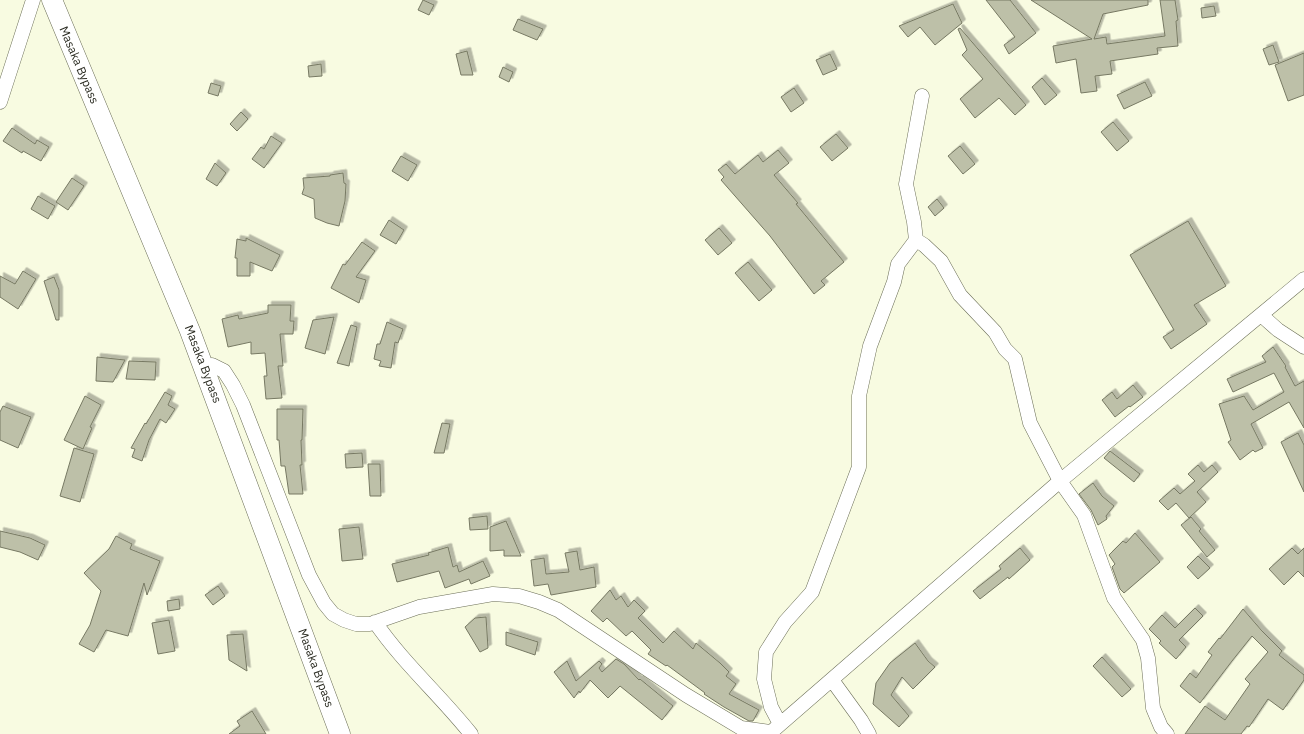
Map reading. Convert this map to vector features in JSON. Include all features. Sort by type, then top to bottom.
[{"type":"highway","name":"Masaka Bypass","points":[[52,0],[187,323],[340,734]]},
{"type":"street","points":[[0,102],[33,0]]},
{"type":"street","points":[[773,730],[771,707],[764,679],[766,652],[785,622],[812,592],[859,467],[859,396],[870,346],[894,282],[898,264],[916,240],[906,184],[922,96]]},
{"type":"street","points":[[916,240],[924,245],[941,261],[960,295],[995,332],[1005,348],[1015,359],[1030,423],[1060,481],[1084,515],[1114,598],[1143,640],[1148,658],[1153,708],[1161,727],[1167,734]]},
{"type":"street","points":[[208,380],[212,366],[224,371],[233,385],[243,405],[309,575],[324,603],[333,614],[356,624],[370,624],[419,607],[493,594],[519,596],[558,610],[741,731],[773,730],[1060,481],[1304,279]]},
{"type":"street","points":[[1260,315],[1278,330],[1304,347]]},
{"type":"street","points":[[375,622],[390,643],[421,680],[471,734]]},
{"type":"street","points":[[832,680],[861,720],[869,734]]},
{"type":"building","points":[[423,0],[434,5],[429,15],[418,10]]},
{"type":"building","points":[[986,0],[1010,0],[1036,33],[1009,54],[1004,45],[1015,37]]},
{"type":"building","points":[[1031,0],[1148,0],[1148,5],[1103,14],[1094,39],[1106,37],[1107,44],[1165,36],[1160,0],[1175,0],[1178,20],[1176,21],[1178,46],[1157,48],[1158,54],[1110,61],[1112,74],[1095,76],[1097,91],[1081,93],[1076,59],[1056,63],[1053,46],[1092,39]]},
{"type":"building","points":[[953,4],[962,23],[935,45],[920,27],[908,37],[899,26]]},
{"type":"building","points":[[1214,6],[1216,16],[1202,18],[1201,8]]},
{"type":"building","points":[[518,19],[543,29],[537,40],[513,30]]},
{"type":"building","points":[[960,28],[1026,105],[1015,115],[999,98],[975,118],[960,99],[983,79],[962,55],[967,50],[958,29]]},
{"type":"building","points":[[1273,45],[1279,62],[1269,65],[1263,49]]},
{"type":"building","points":[[467,51],[473,75],[461,75],[456,54]]},
{"type":"building","points":[[1304,53],[1304,95],[1288,101],[1275,65]]},
{"type":"building","points":[[830,54],[837,69],[823,75],[816,60]]},
{"type":"building","points":[[321,64],[322,76],[309,77],[308,66]]},
{"type":"building","points":[[503,67],[513,72],[509,82],[499,77]]},
{"type":"building","points":[[1042,78],[1057,95],[1045,105],[1032,87]]},
{"type":"building","points":[[1145,82],[1152,96],[1124,109],[1117,95]]},
{"type":"building","points":[[211,83],[221,86],[218,96],[208,93]]},
{"type":"building","points":[[794,88],[804,103],[791,112],[781,97]]},
{"type":"building","points":[[241,112],[248,119],[237,131],[230,124]]},
{"type":"building","points":[[1113,122],[1129,141],[1117,151],[1101,132]]},
{"type":"building","points":[[12,128],[35,144],[37,140],[49,147],[41,161],[23,151],[22,153],[3,141]]},
{"type":"building","points":[[836,134],[848,148],[832,161],[820,147]]},
{"type":"building","points":[[271,136],[282,143],[264,168],[252,159],[261,147],[264,149]]},
{"type":"building","points":[[960,146],[975,164],[963,174],[948,156]]},
{"type":"building","points":[[778,150],[789,163],[774,175],[844,262],[821,281],[825,285],[814,294],[770,236],[721,180],[724,177],[718,170],[726,164],[735,174],[758,155],[763,162]]},
{"type":"building","points":[[401,156],[417,165],[408,181],[392,171]]},
{"type":"building","points":[[215,163],[226,173],[217,186],[206,179]]},
{"type":"building","points":[[343,173],[344,183],[346,184],[345,201],[339,226],[315,218],[314,199],[302,194],[304,188],[303,178],[330,176]]},
{"type":"building","points":[[72,178],[84,186],[68,210],[56,202]]},
{"type":"building","points":[[38,196],[55,206],[48,219],[31,209]]},
{"type":"building","points":[[937,199],[944,208],[935,216],[928,207]]},
{"type":"building","points":[[389,220],[404,230],[396,244],[380,235]]},
{"type":"building","points":[[1188,221],[1226,286],[1194,305],[1207,324],[1171,349],[1163,337],[1174,330],[1130,255]]},
{"type":"building","points":[[719,228],[732,243],[718,255],[705,240]]},
{"type":"building","points":[[246,238],[280,255],[272,271],[250,262],[250,276],[237,276],[237,258],[235,258],[237,239],[246,241]]},
{"type":"building","points":[[362,242],[375,251],[356,277],[366,280],[359,303],[331,288],[343,264],[345,265]]},
{"type":"building","points":[[748,262],[772,290],[759,301],[735,273]]},
{"type":"building","points":[[23,271],[36,279],[18,309],[0,297],[0,276],[15,284]]},
{"type":"building","points":[[54,277],[59,290],[59,320],[56,320],[44,281]]},
{"type":"building","points":[[268,305],[291,305],[290,321],[294,321],[293,334],[280,334],[283,366],[278,366],[282,398],[266,399],[264,376],[267,376],[265,353],[251,354],[251,342],[228,347],[222,319],[238,315],[239,319],[268,313]]},
{"type":"building","points":[[334,317],[325,354],[305,348],[313,320]]},
{"type":"building","points":[[387,322],[403,329],[398,343],[395,342],[391,368],[379,366],[381,361],[374,359],[377,344],[380,344]]},
{"type":"building","points":[[351,325],[357,327],[349,366],[337,363]]},
{"type":"building","points":[[1273,347],[1286,366],[1285,367],[1295,386],[1304,381],[1304,428],[1289,402],[1251,424],[1263,448],[1255,452],[1253,450],[1240,460],[1228,442],[1231,440],[1219,404],[1244,396],[1253,410],[1284,392],[1274,373],[1233,392],[1227,379],[1266,362],[1262,356]]},
{"type":"building","points":[[97,357],[125,360],[113,382],[96,381]]},
{"type":"building","points":[[129,361],[156,362],[155,380],[126,379]]},
{"type":"building","points":[[1133,385],[1143,397],[1115,417],[1102,400],[1112,392],[1117,399]]},
{"type":"building","points":[[165,392],[172,396],[168,405],[175,409],[166,423],[160,419],[149,440],[142,461],[132,457],[135,449],[131,448]]},
{"type":"building","points":[[85,396],[101,405],[90,427],[92,428],[83,449],[64,440]]},
{"type":"building","points":[[3,406],[31,417],[18,448],[0,440],[0,412]]},
{"type":"building","points":[[277,409],[303,409],[301,440],[302,465],[300,465],[303,494],[289,494],[285,466],[281,466],[279,440],[277,440]]},
{"type":"building","points":[[442,423],[450,424],[444,453],[434,453]]},
{"type":"building","points":[[1298,433],[1304,445],[1304,492],[1281,442]]},
{"type":"building","points":[[74,448],[94,454],[80,502],[60,496]]},
{"type":"building","points":[[1110,451],[1140,474],[1134,482],[1104,458]]},
{"type":"building","points":[[362,453],[363,467],[346,468],[345,454]]},
{"type":"building","points":[[368,464],[380,464],[381,496],[370,496]]},
{"type":"building","points":[[1198,465],[1204,472],[1212,465],[1218,472],[1197,492],[1206,502],[1189,518],[1176,503],[1168,510],[1159,501],[1174,488],[1180,494],[1195,481],[1188,474]]},
{"type":"building","points":[[1093,483],[1102,496],[1114,506],[1106,516],[1107,519],[1098,525],[1091,510],[1079,494]]},
{"type":"building","points":[[487,516],[488,529],[470,530],[469,518]]},
{"type":"building","points":[[1191,517],[1201,529],[1199,531],[1215,550],[1207,557],[1181,525]]},
{"type":"building","points":[[506,521],[521,556],[504,556],[504,550],[490,551],[490,527]]},
{"type":"building","points":[[359,527],[363,559],[342,561],[339,529]]},
{"type":"building","points":[[0,531],[30,538],[45,545],[38,560],[20,552],[0,547]]},
{"type":"building","points":[[1135,533],[1160,562],[1124,593],[1120,589],[1112,567],[1115,564],[1109,555],[1123,541],[1126,543]]},
{"type":"building","points":[[116,536],[132,544],[130,549],[160,561],[147,595],[144,583],[128,636],[106,630],[94,652],[79,644],[90,625],[101,591],[84,573],[109,549]]},
{"type":"building","points":[[448,547],[453,567],[457,565],[459,572],[483,561],[490,576],[471,584],[469,579],[445,588],[439,571],[397,582],[392,564],[429,555],[428,553]]},
{"type":"building","points":[[1020,548],[1030,560],[1009,579],[1008,577],[980,599],[973,591],[1001,569],[999,566]]},
{"type":"building","points":[[1292,548],[1298,554],[1304,548],[1304,577],[1298,571],[1284,585],[1269,569]]},
{"type":"building","points":[[577,551],[580,570],[594,567],[596,587],[551,595],[548,584],[534,586],[531,560],[544,558],[546,574],[569,572],[565,553]]},
{"type":"building","points":[[1198,556],[1210,568],[1198,579],[1187,567]]},
{"type":"building","points":[[218,586],[225,596],[213,605],[205,595]]},
{"type":"building","points":[[610,590],[616,600],[621,596],[628,607],[634,600],[645,611],[638,618],[663,643],[674,631],[693,649],[696,643],[720,663],[729,672],[726,676],[736,684],[729,694],[759,710],[753,721],[749,721],[724,707],[704,694],[705,693],[667,665],[666,666],[648,654],[651,650],[632,631],[626,636],[607,618],[603,622],[591,611]]},
{"type":"building","points":[[179,599],[180,609],[168,611],[167,601]]},
{"type":"building","points":[[1195,608],[1203,616],[1179,640],[1186,647],[1176,659],[1159,643],[1161,641],[1149,629],[1162,615],[1175,628]]},
{"type":"building","points":[[1243,609],[1282,651],[1279,655],[1304,675],[1304,680],[1283,710],[1268,699],[1249,727],[1247,726],[1241,734],[1185,734],[1205,706],[1225,720],[1250,684],[1245,679],[1268,652],[1252,636],[1200,703],[1180,686],[1190,673],[1196,678],[1212,655],[1208,652]]},
{"type":"building","points":[[486,617],[488,648],[480,652],[465,627],[475,618]]},
{"type":"building","points":[[169,620],[175,651],[158,654],[152,623]]},
{"type":"building","points":[[506,632],[538,642],[535,655],[506,645]]},
{"type":"building","points":[[243,634],[247,671],[229,660],[227,635]]},
{"type":"building","points":[[915,643],[928,661],[935,667],[913,689],[902,677],[891,695],[909,716],[899,727],[873,704],[876,683],[890,663]]},
{"type":"building","points":[[1102,657],[1131,689],[1122,697],[1093,666]]},
{"type":"building","points":[[616,659],[624,664],[639,680],[640,679],[673,706],[662,720],[620,686],[608,698],[590,680],[574,698],[554,672],[567,661],[576,681],[599,661],[602,664],[599,668],[602,672]]},
{"type":"building","points":[[252,711],[266,734],[229,734],[240,726],[237,721]]}]
